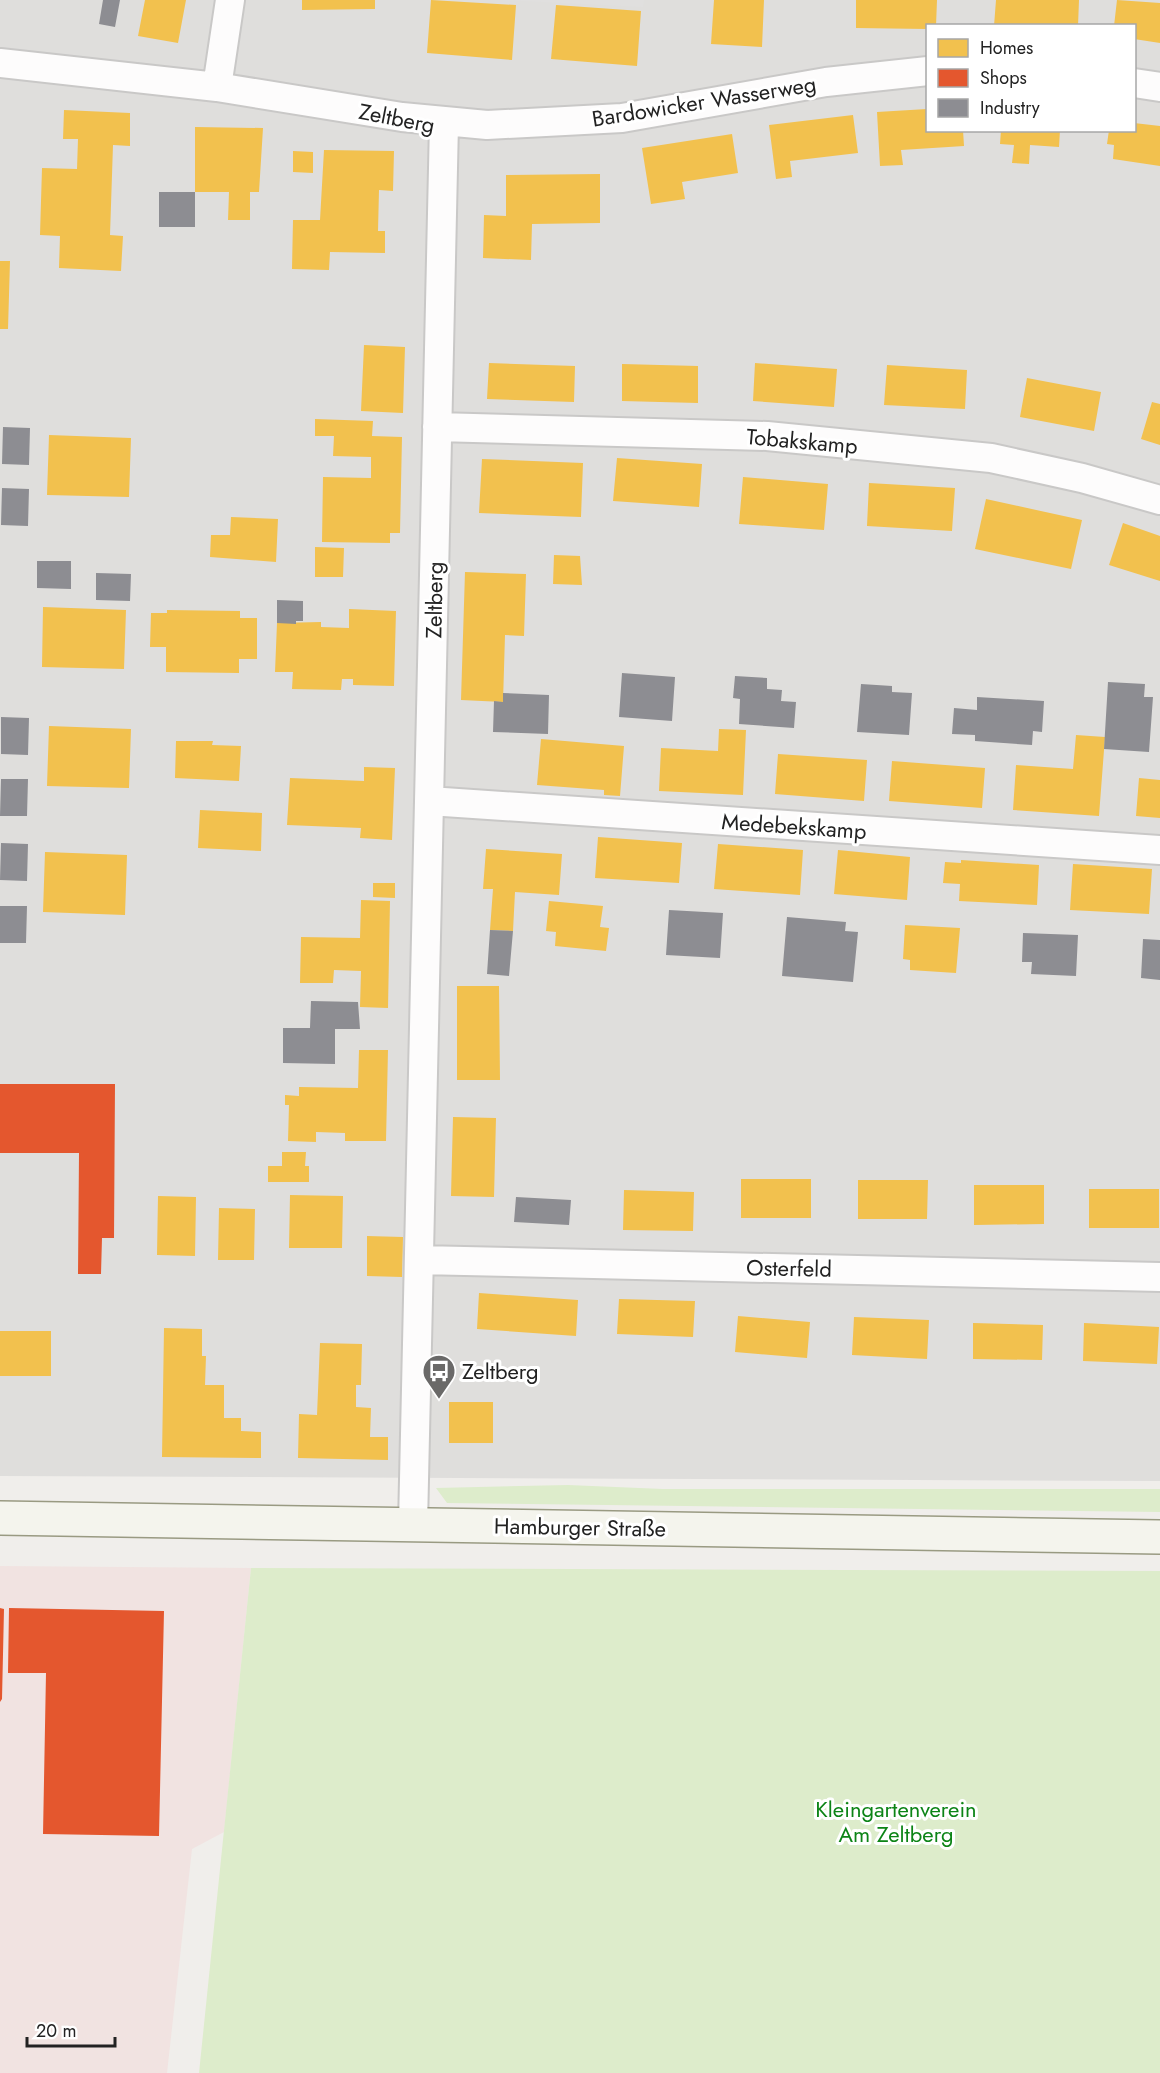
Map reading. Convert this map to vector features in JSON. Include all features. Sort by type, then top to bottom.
[{"type":"main road","name":"Hamburger Straße","points":[[0,1518],[1160,1537]]},
{"type":"street","points":[[217,87],[230,0]]},
{"type":"street","name":"Zeltberg","points":[[0,63],[217,87],[444,123],[413,1525]]},
{"type":"street","name":"Bardowicker Wasserweg","points":[[444,123],[528,124],[622,118],[826,82],[926,71]]},
{"type":"street","points":[[1136,82],[1160,87]]},
{"type":"street","name":"Tobakskamp","points":[[437,427],[767,436],[991,458],[1082,478],[1160,500]]},
{"type":"street","name":"Medebekskamp","points":[[429,801],[1160,850]]},
{"type":"street","name":"Osterfeld","points":[[419,1260],[1160,1277]]},
{"type":"shaded area","points":[[0,0],[1160,0],[1160,1481],[0,1476]]},
{"type":"shaded area","points":[[501,0],[644,0],[643,7]]},
{"type":"shaded area","points":[[0,1566],[251,1568],[224,1832],[192,1849],[167,2073],[0,2073]]},
{"type":"green space","points":[[568,1485],[663,1489],[1160,1489],[1160,1512],[447,1503],[436,1488]]},
{"type":"green space","name":"Kleingartenverein Am Zeltberg","points":[[251,1568],[1160,1571],[1160,2073],[199,2073]]},
{"type":"building: Homes","points":[[145,0],[186,0],[178,43],[138,36]]},
{"type":"building: Homes","points":[[302,0],[375,0],[375,9],[302,10]]},
{"type":"building: Homes","points":[[431,0],[516,5],[512,60],[427,53]]},
{"type":"building: Homes","points":[[714,0],[764,0],[762,47],[711,44]]},
{"type":"building: Homes","points":[[856,0],[937,0],[936,24],[926,24],[926,29],[856,28]]},
{"type":"building: Homes","points":[[996,0],[1079,0],[1078,24],[994,24]]},
{"type":"building: Homes","points":[[1117,0],[1160,3],[1160,43],[1136,39],[1136,24],[1114,24]]},
{"type":"building: Homes","points":[[556,5],[641,11],[637,66],[551,59]]},
{"type":"building: Homes","points":[[926,109],[926,132],[963,132],[964,146],[901,150],[903,165],[880,166],[877,112]]},
{"type":"building: Homes","points":[[64,110],[130,113],[130,146],[113,145],[110,235],[123,236],[121,271],[59,268],[60,236],[40,235],[42,168],[77,169],[78,139],[63,139]]},
{"type":"building: Homes","points":[[853,115],[858,153],[790,161],[792,177],[776,179],[769,125]]},
{"type":"building: Homes","points":[[1136,123],[1160,126],[1160,166],[1113,159],[1114,145],[1107,144],[1109,132],[1136,132]]},
{"type":"building: Homes","points":[[195,127],[263,128],[259,192],[250,192],[250,220],[228,220],[229,192],[195,192]]},
{"type":"building: Homes","points":[[1001,132],[1060,132],[1059,147],[1030,145],[1029,164],[1012,163],[1014,145],[1000,144]]},
{"type":"building: Homes","points":[[732,134],[738,173],[682,182],[685,199],[651,204],[642,148]]},
{"type":"building: Homes","points":[[324,150],[394,151],[393,191],[379,190],[378,231],[385,231],[385,253],[330,252],[329,270],[292,269],[293,220],[320,220]]},
{"type":"building: Homes","points":[[293,151],[313,152],[313,173],[293,172]]},
{"type":"building: Homes","points":[[600,174],[600,223],[532,224],[531,260],[483,258],[484,215],[506,216],[506,175]]},
{"type":"building: Homes","points":[[0,261],[10,261],[8,329],[0,329]]},
{"type":"building: Homes","points":[[364,345],[405,347],[403,413],[361,411]]},
{"type":"building: Homes","points":[[489,363],[575,366],[574,402],[487,399]]},
{"type":"building: Homes","points":[[755,363],[837,369],[834,407],[753,401]]},
{"type":"building: Homes","points":[[622,364],[698,366],[698,403],[622,401]]},
{"type":"building: Homes","points":[[887,365],[967,370],[965,409],[884,405]]},
{"type":"building: Homes","points":[[1027,378],[1101,392],[1094,431],[1020,417]]},
{"type":"building: Homes","points":[[1152,402],[1160,404],[1160,445],[1141,439]]},
{"type":"building: Homes","points":[[315,419],[373,421],[372,436],[402,437],[400,533],[390,533],[390,543],[322,542],[323,477],[371,478],[371,457],[333,456],[334,436],[315,436]]},
{"type":"building: Homes","points":[[49,435],[131,438],[129,497],[47,495]]},
{"type":"building: Homes","points":[[617,458],[702,464],[699,507],[613,501]]},
{"type":"building: Homes","points":[[482,459],[583,463],[581,517],[479,513]]},
{"type":"building: Homes","points":[[743,477],[828,484],[824,530],[739,524]]},
{"type":"building: Homes","points":[[869,483],[955,488],[952,531],[867,526]]},
{"type":"building: Homes","points":[[986,499],[1082,520],[1071,569],[975,549]]},
{"type":"building: Homes","points":[[231,517],[278,519],[276,562],[210,557],[211,535],[230,535]]},
{"type":"building: Homes","points":[[1123,523],[1160,536],[1160,581],[1109,565]]},
{"type":"building: Homes","points":[[315,547],[344,548],[343,577],[315,577]]},
{"type":"building: Homes","points":[[554,555],[580,556],[582,585],[553,584]]},
{"type":"building: Homes","points":[[465,572],[526,574],[524,636],[505,635],[503,702],[461,700]]},
{"type":"building: Homes","points":[[43,607],[126,610],[124,669],[42,667]]},
{"type":"building: Homes","points":[[349,609],[396,611],[394,686],[353,685],[353,679],[342,679],[341,690],[292,689],[293,672],[275,672],[277,623],[321,622],[321,627],[349,628]]},
{"type":"building: Homes","points":[[167,610],[240,611],[240,618],[257,618],[257,659],[239,659],[239,673],[166,672],[166,647],[150,647],[151,613],[167,613]]},
{"type":"building: Homes","points":[[49,726],[131,729],[129,788],[47,786]]},
{"type":"building: Homes","points":[[719,729],[746,730],[743,795],[659,791],[661,748],[718,751]]},
{"type":"building: Homes","points":[[1076,735],[1105,737],[1099,816],[1013,810],[1016,765],[1073,769]]},
{"type":"building: Homes","points":[[541,739],[624,746],[620,796],[604,795],[604,790],[537,785]]},
{"type":"building: Homes","points":[[176,741],[213,741],[212,745],[241,746],[239,781],[175,778]]},
{"type":"building: Homes","points":[[778,754],[867,760],[864,801],[775,794]]},
{"type":"building: Homes","points":[[892,761],[985,768],[982,808],[889,801]]},
{"type":"building: Homes","points":[[364,767],[395,768],[392,840],[360,838],[361,828],[287,825],[290,778],[364,781]]},
{"type":"building: Homes","points":[[1139,778],[1160,780],[1160,818],[1136,816]]},
{"type":"building: Homes","points":[[200,810],[262,813],[261,851],[198,848]]},
{"type":"building: Homes","points":[[598,837],[682,843],[679,883],[595,878]]},
{"type":"building: Homes","points":[[718,844],[803,850],[800,895],[714,889]]},
{"type":"building: Homes","points":[[486,849],[562,854],[559,895],[515,892],[513,931],[490,930],[493,889],[483,889]]},
{"type":"building: Homes","points":[[838,850],[910,857],[907,900],[834,894]]},
{"type":"building: Homes","points":[[45,852],[127,855],[125,915],[43,912]]},
{"type":"building: Homes","points":[[961,860],[1039,865],[1037,905],[959,901],[960,884],[943,883],[945,862],[961,863]]},
{"type":"building: Homes","points":[[1073,864],[1152,869],[1149,914],[1070,910]]},
{"type":"building: Homes","points":[[373,883],[395,883],[395,898],[373,897]]},
{"type":"building: Homes","points":[[361,900],[390,901],[388,1008],[360,1007],[361,971],[334,970],[333,983],[300,983],[301,937],[360,938]]},
{"type":"building: Homes","points":[[549,901],[603,906],[600,927],[609,928],[606,951],[555,946],[556,932],[546,931]]},
{"type":"building: Homes","points":[[905,925],[960,928],[956,973],[910,970],[910,960],[903,959]]},
{"type":"building: Homes","points":[[457,986],[499,986],[500,1080],[457,1080]]},
{"type":"building: Homes","points":[[359,1050],[388,1050],[386,1141],[345,1141],[345,1133],[316,1132],[316,1142],[288,1141],[289,1105],[285,1105],[285,1095],[299,1096],[299,1087],[358,1088]]},
{"type":"building: Homes","points":[[453,1117],[496,1118],[494,1197],[451,1196]]},
{"type":"building: Homes","points":[[282,1152],[306,1152],[305,1166],[309,1166],[309,1182],[268,1182],[268,1166],[282,1166]]},
{"type":"building: Homes","points":[[741,1179],[811,1179],[811,1218],[741,1218]]},
{"type":"building: Homes","points":[[858,1180],[928,1180],[927,1219],[858,1219]]},
{"type":"building: Homes","points":[[974,1185],[1044,1185],[1044,1224],[974,1225]]},
{"type":"building: Homes","points":[[1089,1189],[1159,1189],[1159,1228],[1089,1228]]},
{"type":"building: Homes","points":[[624,1190],[694,1192],[693,1231],[623,1230]]},
{"type":"building: Homes","points":[[290,1195],[343,1196],[342,1248],[289,1248]]},
{"type":"building: Homes","points":[[158,1196],[196,1197],[195,1256],[157,1255]]},
{"type":"building: Homes","points":[[219,1208],[255,1209],[254,1260],[218,1260]]},
{"type":"building: Homes","points":[[367,1236],[403,1237],[402,1277],[367,1276]]},
{"type":"building: Homes","points":[[479,1293],[578,1300],[576,1336],[477,1329]]},
{"type":"building: Homes","points":[[619,1299],[695,1301],[693,1337],[617,1334]]},
{"type":"building: Homes","points":[[738,1316],[810,1322],[807,1358],[735,1352]]},
{"type":"building: Homes","points":[[854,1317],[929,1320],[927,1359],[852,1355]]},
{"type":"building: Homes","points":[[973,1323],[1043,1325],[1042,1360],[973,1359]]},
{"type":"building: Homes","points":[[1084,1323],[1159,1327],[1157,1364],[1083,1361]]},
{"type":"building: Homes","points":[[164,1328],[202,1329],[202,1356],[206,1356],[205,1385],[224,1385],[224,1418],[241,1418],[241,1431],[261,1432],[261,1458],[162,1457]]},
{"type":"building: Homes","points":[[0,1331],[51,1331],[51,1376],[0,1376]]},
{"type":"building: Homes","points":[[320,1343],[362,1344],[361,1385],[356,1385],[356,1407],[371,1408],[370,1437],[388,1437],[388,1460],[298,1458],[299,1414],[317,1415]]},
{"type":"building: Homes","points":[[449,1402],[493,1402],[493,1443],[449,1443]]},
{"type":"building: Shops","points":[[0,1084],[115,1084],[114,1238],[102,1238],[101,1274],[78,1274],[79,1153],[0,1153]]},
{"type":"building: Shops","points":[[0,1608],[4,1609],[2,1699],[0,1702]]},
{"type":"building: Shops","points":[[9,1608],[164,1611],[159,1836],[43,1834],[46,1673],[8,1673]]},
{"type":"building: Industry","points":[[103,0],[120,0],[115,27],[99,24]]},
{"type":"building: Industry","points":[[159,192],[195,192],[195,227],[159,227]]},
{"type":"building: Industry","points":[[3,427],[30,428],[29,465],[2,464]]},
{"type":"building: Industry","points":[[2,488],[29,489],[28,526],[1,525]]},
{"type":"building: Industry","points":[[37,561],[71,561],[71,589],[37,588]]},
{"type":"building: Industry","points":[[96,573],[131,574],[130,601],[96,600]]},
{"type":"building: Industry","points":[[277,600],[303,601],[303,621],[296,621],[296,624],[277,623]]},
{"type":"building: Industry","points":[[622,673],[675,677],[672,721],[619,717]]},
{"type":"building: Industry","points":[[735,676],[767,678],[767,689],[782,690],[781,701],[796,702],[794,728],[739,724],[740,699],[733,698]]},
{"type":"building: Industry","points":[[1108,682],[1145,684],[1144,697],[1153,697],[1149,752],[1104,749]]},
{"type":"building: Industry","points":[[861,684],[892,686],[892,692],[912,693],[909,735],[857,732]]},
{"type":"building: Industry","points":[[503,693],[549,695],[548,734],[493,732],[494,701],[503,702]]},
{"type":"building: Industry","points":[[977,697],[1044,701],[1042,732],[1033,731],[1032,745],[975,741],[975,735],[952,734],[954,708],[977,710]]},
{"type":"building: Industry","points":[[1,717],[29,718],[28,755],[1,754]]},
{"type":"building: Industry","points":[[1,779],[28,779],[27,816],[0,816]]},
{"type":"building: Industry","points":[[1,843],[28,844],[27,881],[0,880]]},
{"type":"building: Industry","points":[[0,906],[27,906],[26,943],[0,943]]},
{"type":"building: Industry","points":[[669,910],[723,913],[720,958],[666,955]]},
{"type":"building: Industry","points":[[787,917],[846,922],[845,931],[858,932],[853,982],[782,976]]},
{"type":"building: Industry","points":[[490,930],[513,931],[509,976],[487,974]]},
{"type":"building: Industry","points":[[1023,933],[1078,935],[1076,976],[1031,974],[1032,962],[1022,962]]},
{"type":"building: Industry","points":[[1143,939],[1160,940],[1160,980],[1141,978]]},
{"type":"building: Industry","points":[[311,1001],[358,1002],[360,1029],[335,1029],[335,1064],[283,1063],[283,1028],[310,1028]]},
{"type":"building: Industry","points":[[516,1197],[571,1200],[569,1225],[514,1222]]},
{"type":"place","name":"Zeltberg","points":[[439,1400]]}]
